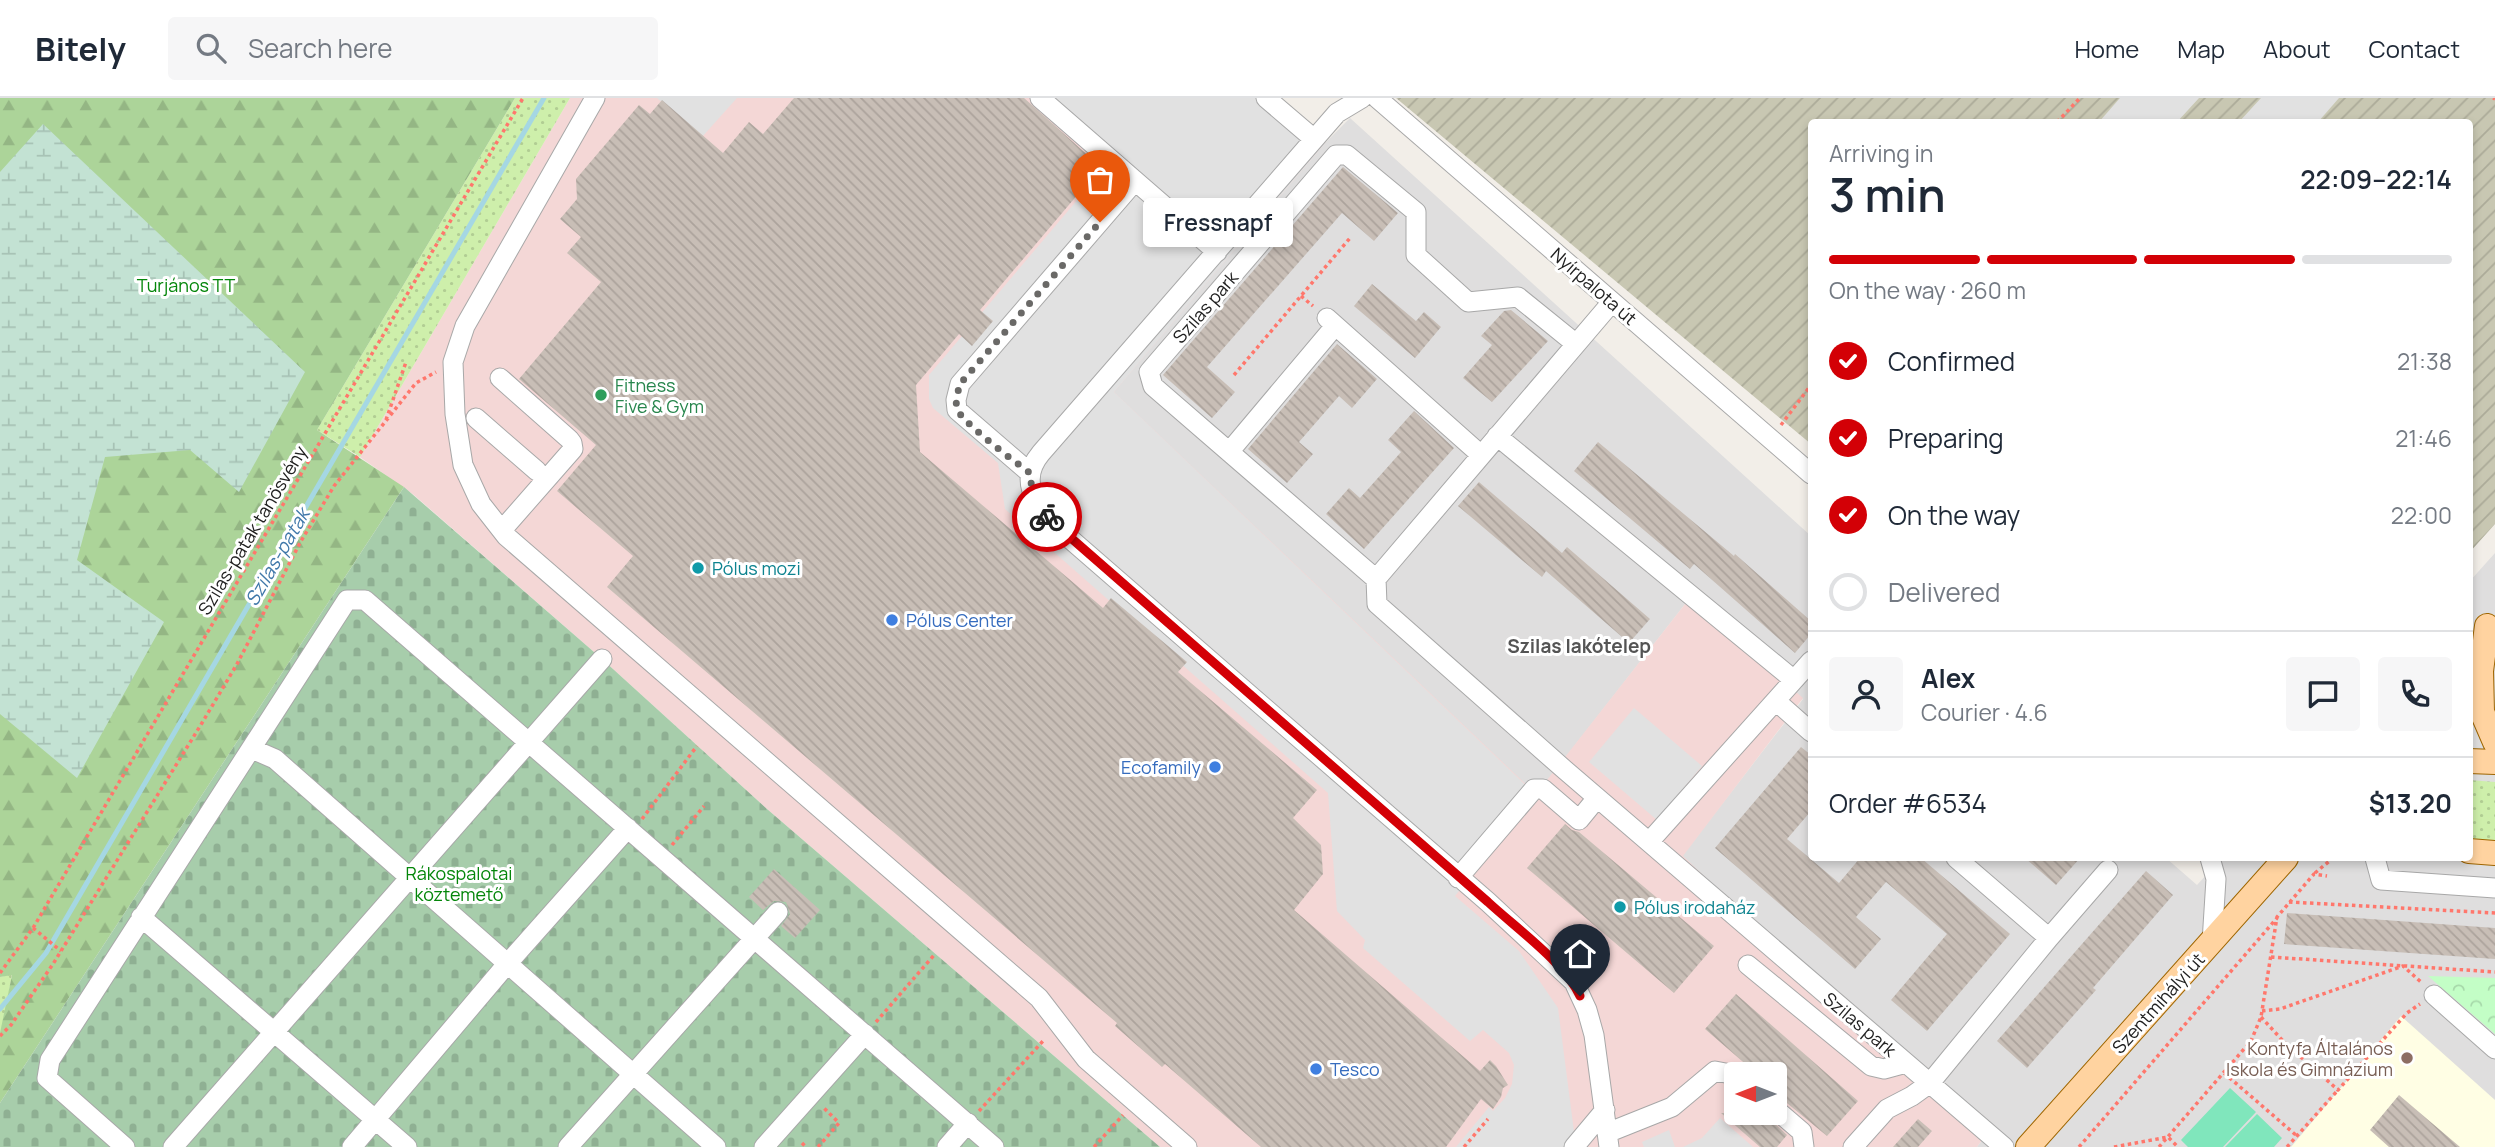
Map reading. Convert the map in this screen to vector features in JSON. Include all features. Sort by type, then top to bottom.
[{"type":"main road","points":[[2473,641],[2491,621]]},
{"type":"main road","points":[[2491,621],[2481,671],[2482,712],[2495,742]]},
{"type":"main road","points":[[2473,761],[2495,762]]},
{"type":"main road","points":[[2473,851],[2495,853]]},
{"type":"main road","name":"Szentmihályi út","points":[[2028,1147],[2284,861]]},
{"type":"street","points":[[595,98],[465,326],[453,362],[455,414],[463,465],[481,504],[502,530],[1039,998],[1086,1059],[1187,1147]]},
{"type":"street","points":[[1040,98],[1217,252]]},
{"type":"street","points":[[1266,98],[1314,139]]},
{"type":"street","points":[[1362,98],[1330,120],[1033,462],[1030,473],[1031,488],[1052,524],[1574,982],[1587,1010],[1594,1035],[1608,1140],[1681,1102],[1715,1071],[1724,1073]]},
{"type":"street","name":"Nyírpalota út","points":[[1377,98],[1808,471]]},
{"type":"street","name":"Szilas park","points":[[1576,344],[1518,297],[1468,302],[1416,255],[1416,212],[1347,155],[1336,155],[1149,372],[1153,386],[1376,579],[1377,604],[2004,1147]]},
{"type":"street","points":[[1030,473],[957,410],[956,400],[960,384],[1135,181]]},
{"type":"street","points":[[1376,579],[1612,302]]},
{"type":"street","points":[[1229,452],[1331,322],[1481,455]]},
{"type":"street","points":[[500,378],[569,439],[573,449],[502,530]]},
{"type":"street","points":[[476,418],[537,471]]},
{"type":"street","points":[[1497,436],[1794,681]]},
{"type":"street","points":[[125,1147],[47,1078],[50,1060],[347,600],[365,600],[995,1147]]},
{"type":"street","points":[[173,1147],[602,659]]},
{"type":"street","points":[[1649,842],[1808,665]]},
{"type":"street","points":[[1776,701],[1808,729]]},
{"type":"street","points":[[252,749],[275,759],[716,1147]]},
{"type":"street","points":[[1458,878],[1534,789],[1543,789],[1579,820],[1597,797]]},
{"type":"street","points":[[352,1147],[508,962],[630,830]]},
{"type":"street","points":[[1959,861],[2049,938]]},
{"type":"street","points":[[2211,861],[2216,879],[2212,942]]},
{"type":"street","points":[[2376,861],[2381,880],[2495,888]]},
{"type":"street","points":[[1853,1147],[1887,1108],[1912,1096],[1930,1083],[2108,870]]},
{"type":"street","points":[[568,1147],[778,912]]},
{"type":"street","points":[[141,917],[407,1147]]},
{"type":"street","points":[[1748,965],[1871,1066],[1884,1069],[1906,1063]]},
{"type":"street","points":[[2434,995],[2495,1049]]},
{"type":"street","points":[[764,1147],[865,1034]]},
{"type":"street","points":[[1573,1147],[1605,1110]]},
{"type":"street","points":[[1787,1119],[1802,1132],[1804,1147]]},
{"type":"street","points":[[947,1147],[968,1123]]},
{"type":"path","name":"Szilas-patak tanösvény","points":[[0,973],[33,928],[523,98]]},
{"type":"path","points":[[2060,119],[2080,98]]},
{"type":"path","points":[[1234,375],[1350,238]]},
{"type":"path","points":[[385,423],[406,362]]},
{"type":"path","points":[[0,1036],[11,1025],[61,951],[237,664],[334,486],[416,383],[453,362]]},
{"type":"path","points":[[1769,438],[1797,407],[1808,390]]},
{"type":"path","points":[[630,830],[697,746]]},
{"type":"path","points":[[662,857],[704,806]]},
{"type":"path","points":[[2079,1147],[2289,902],[2329,861]]},
{"type":"path","points":[[2314,874],[2326,876]]},
{"type":"path","points":[[2289,902],[2495,913]]},
{"type":"path","points":[[2159,1147],[2251,1041],[2262,1014],[2277,918]]},
{"type":"path","points":[[33,928],[61,951]]},
{"type":"path","points":[[865,1034],[935,954]]},
{"type":"path","points":[[2271,957],[2495,972]]},
{"type":"path","points":[[2287,1147],[2407,1013],[2434,995],[2403,966]]},
{"type":"path","points":[[2262,1014],[2403,966]]},
{"type":"path","points":[[2262,1014],[2284,1042],[2338,1090]]},
{"type":"path","points":[[968,1123],[1043,1041]]},
{"type":"path","points":[[2224,1073],[2297,1136]]},
{"type":"path","points":[[809,1094],[839,1123],[818,1147]]},
{"type":"path","points":[[1094,1147],[1123,1115]]},
{"type":"path","points":[[1464,1147],[1488,1119]]},
{"type":"path","points":[[2114,1147],[2168,1137]]},
{"type":"path","points":[[2168,1137],[2178,1147]]},
{"type":"path","points":[[802,1143],[806,1147]]},
{"type":"shaded area","points":[[570,98],[1274,98],[1326,142],[1114,392],[1536,794],[1689,599],[1803,698],[1683,856],[1982,1140],[1977,1147],[1160,1147],[767,809],[602,659],[414,495],[360,457]]},
{"type":"shaded area","points":[[657,98],[737,98],[702,137]]},
{"type":"shaded area","points":[[1043,98],[1274,98],[1326,142],[1114,392],[1536,795],[1455,896],[1519,951],[1558,1008],[1576,1147],[1456,1147],[1489,1107],[1493,1111],[1505,1098],[1512,1084],[1514,1065],[1509,1053],[1483,1030],[1470,1041],[1363,948],[1365,940],[1337,911],[1328,793],[1005,509],[998,463],[933,408],[929,399],[929,375],[1112,159]]},
{"type":"shaded area","points":[[1396,98],[2495,98],[2495,524],[2473,549],[2473,119],[1808,119],[1808,441]]},
{"type":"shaded area","points":[[2120,98],[2199,98],[2180,119],[2102,119]]},
{"type":"shaded area","points":[[2261,98],[2339,98],[2321,119],[2242,119]]},
{"type":"shaded area","points":[[1350,118],[1808,533],[1808,861],[2169,861],[2197,885],[2219,861],[2473,861],[2473,578],[2495,553],[2495,1147],[1977,1147],[1982,1140],[1682,856],[1803,699],[1689,599],[1536,795],[1113,392],[1326,142]]},
{"type":"shaded area","points":[[1634,708],[1702,766],[1657,820],[1589,762]]},
{"type":"shaded area","name":"Kontyfa Általános Iskola és Gimnázium","points":[[2401,1016],[2495,1100],[2495,1147],[2291,1147]]},
{"type":"shaded area","points":[[1720,1118],[1724,1125],[1728,1125],[1753,1147],[1683,1147],[1702,1138]]},
{"type":"shaded area","points":[[1669,1130],[1675,1147],[1644,1147],[1642,1142]]},
{"type":"green space","name":"Turjános TT","points":[[0,98],[515,98],[317,430],[404,487],[0,1103],[0,1033],[12,975],[0,977]]},
{"type":"green space","points":[[515,98],[570,98],[360,457],[317,430]]},
{"type":"green space","points":[[43,124],[305,372],[239,492],[190,450],[105,457],[77,560],[164,622],[77,778],[0,714],[0,172]]},
{"type":"green space","name":"Rákospalotai köztemető","points":[[404,487],[602,659],[767,809],[1160,1147],[0,1147],[0,1103]]},
{"type":"green space","points":[[2473,780],[2495,782],[2495,847],[2473,845]]},
{"type":"green space","points":[[12,974],[2,1032],[0,1033],[0,977]]},
{"type":"green space","points":[[2428,976],[2495,978],[2495,1034]]},
{"type":"green space","points":[[2230,1088],[2256,1112],[2223,1147],[2188,1147],[2181,1140]]},
{"type":"green space","points":[[2257,1114],[2282,1138],[2274,1147],[2225,1147]]},
{"type":"building","name":"Pólus Center","points":[[794,98],[1024,98],[1101,167],[980,310],[993,321],[972,346],[959,334],[916,385],[920,452],[1103,608],[1111,598],[1187,662],[1178,672],[1317,790],[1293,818],[1321,845],[1323,874],[1294,910],[1480,1071],[1490,1060],[1508,1085],[1503,1088],[1493,1109],[1481,1099],[1446,1147],[1261,1147],[1165,1064],[1162,1067],[1115,1026],[1117,1023],[607,587],[633,556],[557,491],[596,445],[519,379],[601,282],[567,253],[581,237],[560,219],[577,199],[576,179],[639,105],[650,114],[662,100],[723,153],[749,122],[763,134]]},
{"type":"building","points":[[1343,167],[1398,213],[1374,241],[1342,213],[1207,367],[1235,392],[1212,418],[1163,375]]},
{"type":"building","points":[[1372,284],[1416,321],[1424,312],[1441,327],[1415,358],[1354,306]]},
{"type":"building","points":[[1511,310],[1548,341],[1492,402],[1463,378],[1492,345],[1481,336],[1504,311]]},
{"type":"building","points":[[1337,344],[1377,379],[1352,408],[1339,396],[1299,442],[1313,454],[1287,483],[1248,449]]},
{"type":"building","points":[[1414,411],[1454,448],[1364,549],[1326,514],[1349,488],[1360,498],[1401,452],[1388,440]]},
{"type":"building","points":[[1598,442],[1734,556],[1735,554],[1808,618],[1808,638],[1795,653],[1694,564],[1690,569],[1574,471]]},
{"type":"building","points":[[1479,482],[1562,553],[1567,547],[1650,619],[1629,643],[1546,571],[1542,577],[1458,506]]},
{"type":"building","points":[[1801,747],[1808,753],[1808,814],[1787,839],[1808,857],[1808,861],[1813,861],[1839,883],[1857,861],[1925,861],[2010,934],[1927,1031],[1891,1000],[1947,934],[1886,882],[1856,917],[1881,939],[1855,969],[1715,848]]},
{"type":"building","name":"Pólus irodaház","points":[[1565,824],[1579,832],[1714,946],[1674,993],[1527,868]]},
{"type":"building","points":[[2028,861],[2077,861],[2056,885]]},
{"type":"building","points":[[774,869],[820,910],[795,938],[781,926],[790,914],[786,902],[774,901],[763,910],[749,897]]},
{"type":"building","points":[[2146,871],[2173,895],[2093,988],[2096,990],[2027,1068],[1997,1041]]},
{"type":"building","points":[[2287,913],[2495,928],[2495,959],[2284,944]]},
{"type":"building","points":[[1736,994],[1858,1101],[1827,1136],[1787,1103],[1787,1062],[1743,1062],[1705,1029]]},
{"type":"building","points":[[2399,1095],[2460,1147],[2389,1147],[2370,1130]]},
{"type":"building","points":[[1918,1119],[1932,1131],[1918,1147],[1893,1147]]},
{"type":"building","points":[[1735,1125],[1776,1125],[1787,1135],[1777,1147],[1760,1147]]},
{"type":"waterway","name":"Szilas-patak","points":[[0,1009],[46,953],[544,98]]},
{"type":"way so far","points":[[1047,517],[1039,508],[1031,488],[1030,473],[957,410],[956,400],[960,384],[1100,222]]},
{"type":"place","name":"Fressnapf","points":[[1100,222]]},
{"type":"place","name":"Fitness Five & Gym","points":[[601,395]]},
{"type":"place","name":"Pólus mozi","points":[[698,568]]},
{"type":"place","name":"Pólus Center","points":[[892,620]]},
{"type":"place","name":"Ecofamily","points":[[1215,767]]},
{"type":"place","name":"Pólus irodaház","points":[[1620,907]]},
{"type":"place","name":"Kontyfa Általános Iskola és Gimnázium","points":[[2407,1058]]},
{"type":"place","name":"Tesco","points":[[1316,1069]]},
{"type":"district","name":"Szilas lakótelep","points":[[1579,646]]},
{"type":"route","points":[[1047,517],[1488,902],[1560,967],[1574,982],[1580,996]]}]
